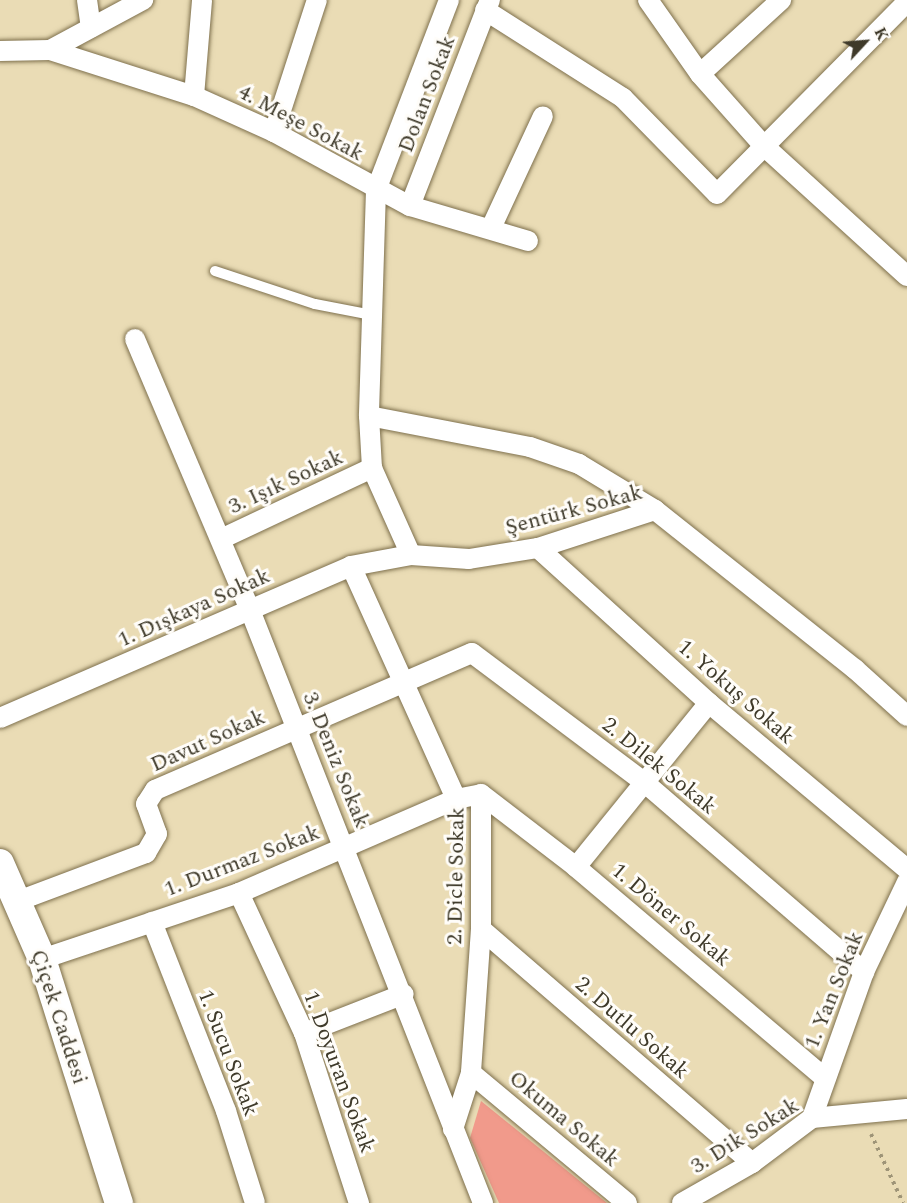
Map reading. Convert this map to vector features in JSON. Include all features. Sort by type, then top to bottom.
[{"type":"main road","name":"Çiçek Caddesi","points":[[0,863],[42,959],[119,1203]]},
{"type":"main road","name":"Çiçek Caddesi","points":[[110,1174],[115,1203]]},
{"type":"street","points":[[87,0],[91,28]]},
{"type":"street","points":[[0,51],[50,50],[143,0]]},
{"type":"street","points":[[194,96],[202,0]]},
{"type":"street","points":[[274,132],[317,0]]},
{"type":"street","points":[[411,555],[372,468],[369,416],[376,190],[449,0]]},
{"type":"street","points":[[648,0],[700,74],[764,146],[907,276]]},
{"type":"street","points":[[700,74],[781,0]]},
{"type":"street","points":[[488,5],[623,98],[717,194],[906,3]]},
{"type":"street","name":"Dolan Sokak","points":[[410,206],[488,5]]},
{"type":"street","name":"4. Meşe Sokak","points":[[50,50],[194,96],[274,132],[376,190],[410,206],[491,228],[528,241]]},
{"type":"street","points":[[491,228],[543,116]]},
{"type":"street","name":"3. Deniz Sokak","points":[[135,339],[250,610],[404,994],[453,1129],[483,1203]]},
{"type":"street","points":[[369,416],[530,447],[579,464],[655,510]]},
{"type":"street","name":"3. Işık Sokak","points":[[220,539],[372,468]]},
{"type":"street","name":"Şentürk Sokak","points":[[411,555],[469,559],[538,548],[655,510],[855,669],[907,716]]},
{"type":"street","name":"1. Yokuş Sokak","points":[[538,548],[709,703],[907,869]]},
{"type":"street","name":"1. Dışkaya Sokak","points":[[0,718],[351,566],[411,555]]},
{"type":"street","name":"2. Dicle Sokak","points":[[351,566],[456,799],[481,795],[481,929],[471,1073],[453,1129]]},
{"type":"street","name":"2. Dilek Sokak","points":[[404,680],[472,653],[644,782],[864,972]]},
{"type":"street","name":"Davut Sokak","points":[[18,901],[146,852],[157,834],[146,804],[154,790],[404,680]]},
{"type":"street","points":[[576,867],[709,703]]},
{"type":"street","name":"1. Döner Sokak","points":[[481,795],[576,867],[825,1078]]},
{"type":"street","name":"1. Durmaz Sokak","points":[[42,959],[239,893],[456,799]]},
{"type":"street","name":"1. Yan Sokak","points":[[812,1118],[864,972],[907,882]]},
{"type":"street","name":"1. Doyuran Sokak","points":[[239,893],[304,1033],[359,1203]]},
{"type":"street","name":"1. Sucu Sokak","points":[[152,922],[226,1111],[255,1203]]},
{"type":"street","name":"2. Dutlu Sokak","points":[[481,929],[752,1163]]},
{"type":"street","points":[[304,1033],[404,994]]},
{"type":"street","name":"Okuma Sokak","points":[[471,1073],[627,1203]]},
{"type":"street","name":"3. Dik Sokak","points":[[682,1203],[752,1163],[812,1118],[907,1110]]},
{"type":"lane","points":[[215,271],[315,304],[372,315]]},
{"type":"path","points":[[862,1114],[903,1203]]},
{"type":"shaded area","points":[[481,1101],[607,1203],[499,1203],[470,1138]]}]
